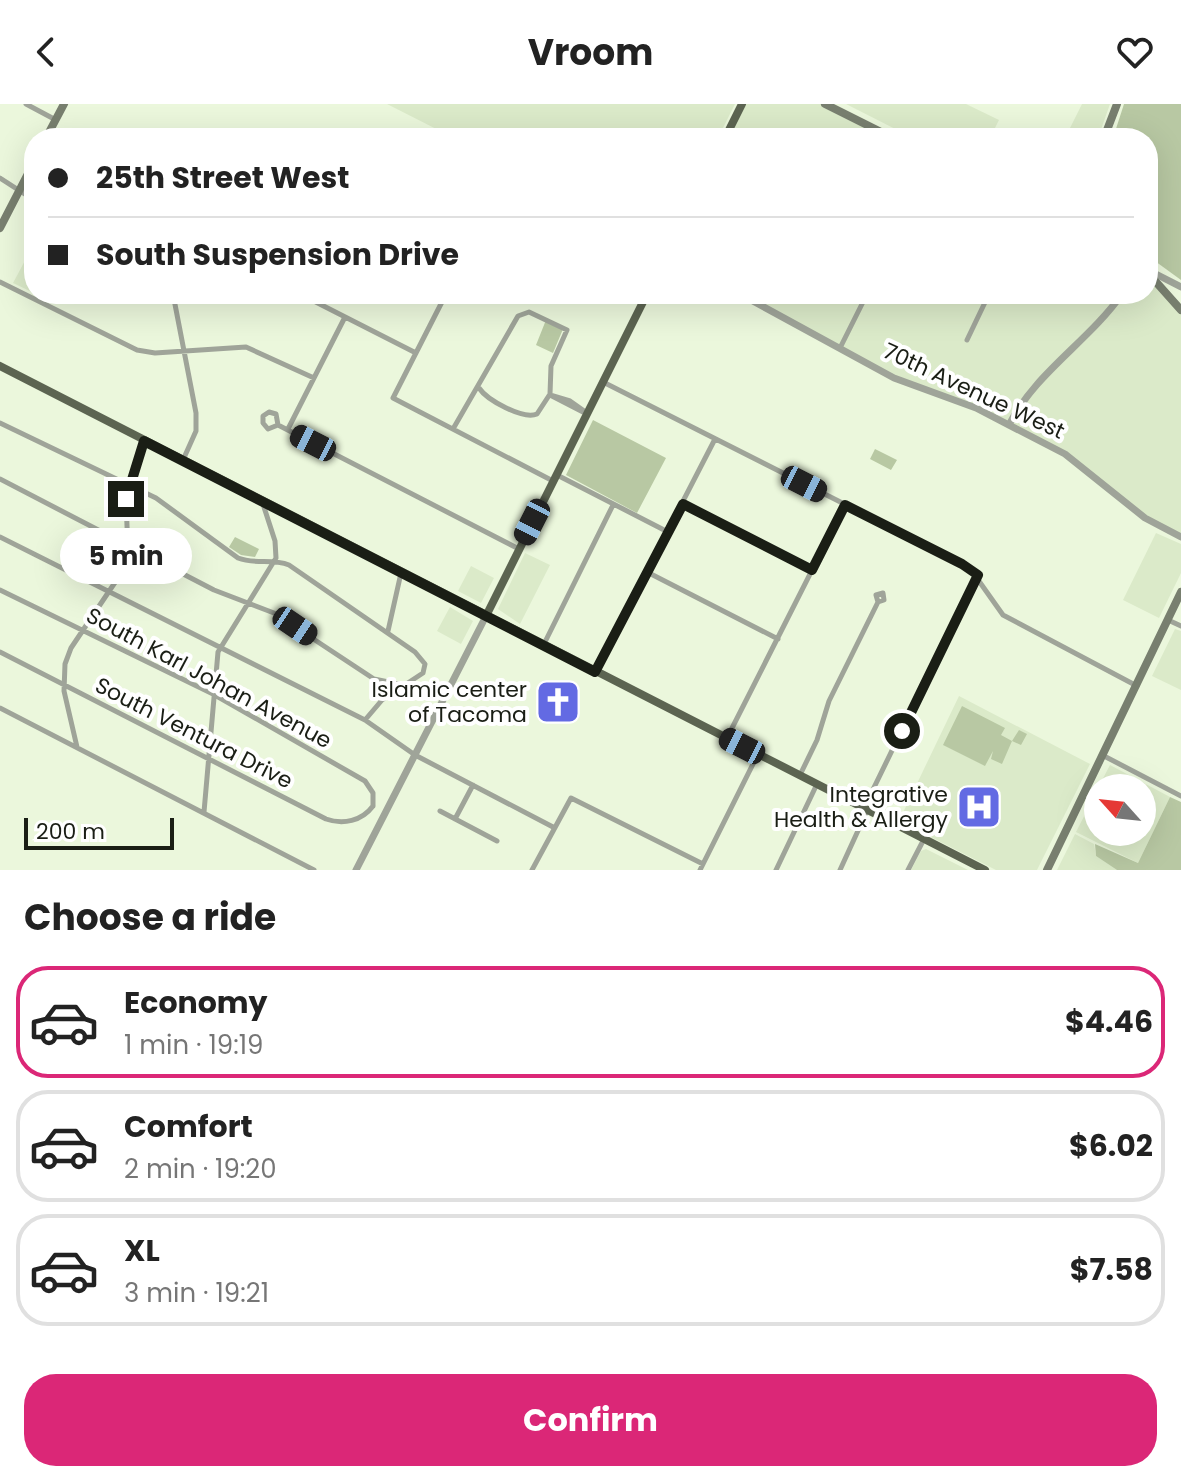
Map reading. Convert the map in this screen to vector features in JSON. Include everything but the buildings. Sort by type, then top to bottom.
[{"type":"main road","points":[[52,128],[64,104]]},
{"type":"main road","points":[[730,128],[742,104]]},
{"type":"main road","points":[[825,104],[873,128]]},
{"type":"main road","points":[[1108,128],[1117,104]]},
{"type":"main road","points":[[0,228],[24,181]]},
{"type":"main road","points":[[1158,284],[1181,310]]},
{"type":"main road","points":[[486,616],[642,304]]},
{"type":"main road","points":[[0,366],[985,870]]},
{"type":"main road","points":[[1047,870],[1181,592]]},
{"type":"street","points":[[26,104],[56,120]]},
{"type":"street","points":[[0,178],[24,192]]},
{"type":"street","points":[[1158,277],[1181,287]]},
{"type":"street","points":[[0,282],[24,294]]},
{"type":"street","points":[[43,304],[130,348],[155,353],[246,347],[314,378]]},
{"type":"street","points":[[175,304],[197,424],[182,461]]},
{"type":"street","points":[[320,304],[416,353]]},
{"type":"street","points":[[441,304],[393,398],[668,532]]},
{"type":"street","name":"70th Avenue West","points":[[759,304],[841,346],[894,378],[976,408],[1078,462],[1137,512],[1181,537]]},
{"type":"street","points":[[841,346],[862,304]]},
{"type":"street","points":[[967,340],[983,304]]},
{"type":"street","points":[[1009,425],[1025,396],[1092,332],[1114,304]]},
{"type":"street","points":[[453,429],[469,398],[479,388],[515,319],[529,312],[567,330],[551,366],[550,394],[538,413],[531,417],[485,395],[479,388]]},
{"type":"street","points":[[288,429],[345,317]]},
{"type":"street","points":[[603,382],[962,564],[978,575],[1003,615],[1137,686]]},
{"type":"street","points":[[550,394],[565,399],[586,413]]},
{"type":"street","points":[[0,423],[108,478],[130,484],[169,507],[238,558],[253,562],[276,561],[301,573],[388,631],[422,658],[424,672],[382,700],[365,720]]},
{"type":"street","points":[[278,425],[519,549]]},
{"type":"street","points":[[595,672],[715,439]]},
{"type":"street","points":[[77,747],[63,684],[68,654],[124,569],[128,544],[125,514],[130,484],[144,441]]},
{"type":"street","points":[[0,479],[214,590],[277,614],[374,679],[406,685]]},
{"type":"street","points":[[204,813],[213,694],[220,647],[276,561],[274,538],[262,501]]},
{"type":"street","points":[[683,504],[812,570]]},
{"type":"street","points":[[543,645],[613,505]]},
{"type":"street","points":[[727,738],[845,505]]},
{"type":"street","points":[[0,537],[365,720],[415,755],[553,827]]},
{"type":"street","points":[[647,572],[778,639]]},
{"type":"street","points":[[388,631],[401,573]]},
{"type":"street","points":[[840,870],[978,575]]},
{"type":"street","name":"South Karl Johan Avenue","points":[[0,590],[213,694],[363,780],[373,793],[373,806]]},
{"type":"street","points":[[800,775],[819,735],[828,704],[878,602]]},
{"type":"street","points":[[356,870],[486,616]]},
{"type":"street","points":[[1168,620],[1181,626]]},
{"type":"street","name":"South Ventura Drive","points":[[0,652],[331,821],[360,818],[373,806]]},
{"type":"street","points":[[0,708],[314,870]]},
{"type":"street","points":[[532,870],[571,798],[702,867],[758,754]]},
{"type":"street","points":[[1104,756],[1181,796]]},
{"type":"street","points":[[776,870],[817,784]]},
{"type":"street","points":[[455,819],[473,785]]},
{"type":"street","points":[[373,806],[386,812]]},
{"type":"street","points":[[440,811],[497,841]]},
{"type":"street","points":[[908,870],[924,839]]},
{"type":"shaded area","points":[[387,104],[735,104],[723,128],[434,128]]},
{"type":"shaded area","points":[[742,104],[825,104],[873,128],[730,128]]},
{"type":"shaded area","points":[[846,104],[966,104],[999,120],[995,128],[893,128]]},
{"type":"shaded area","points":[[1082,104],[1110,104],[1102,128],[1070,128]]},
{"type":"shaded area","points":[[1124,104],[1181,104],[1181,280],[1158,263],[1158,128],[1116,128]]},
{"type":"shaded area","points":[[24,262],[24,288],[13,283]]},
{"type":"shaded area","points":[[1158,284],[1181,310],[1181,537],[1153,523],[1085,466],[976,408],[906,383],[759,304],[1158,304]]},
{"type":"shaded area","points":[[546,320],[563,329],[553,353],[536,345]]},
{"type":"shaded area","points":[[593,420],[666,458],[637,513],[566,475]]},
{"type":"shaded area","points":[[875,449],[897,460],[891,470],[870,459]]},
{"type":"shaded area","points":[[1156,533],[1181,544],[1181,573],[1159,618],[1123,600]]},
{"type":"shaded area","points":[[235,537],[259,549],[255,557],[241,555],[229,547]]},
{"type":"shaded area","points":[[525,553],[550,565],[520,624],[498,609]]},
{"type":"shaded area","points":[[471,566],[494,578],[481,603],[458,591]]},
{"type":"shaded area","points":[[450,607],[473,621],[461,644],[437,631]]},
{"type":"shaded area","points":[[1175,629],[1181,631],[1181,690],[1152,676]]},
{"type":"shaded area","points":[[959,696],[1090,764],[1037,870],[996,870],[899,821]]},
{"type":"shaded area","points":[[962,706],[1005,728],[1001,735],[1012,741],[1002,764],[991,759],[993,751],[985,766],[943,745]]},
{"type":"shaded area","points":[[1019,730],[1027,734],[1021,745],[1012,741]]},
{"type":"shaded area","points":[[1110,765],[1127,774],[1105,774]]},
{"type":"shaded area","points":[[1156,790],[1170,797],[1156,826]]},
{"type":"shaded area","points":[[1170,797],[1181,802],[1181,870],[1117,870],[1096,856],[1095,846],[1100,846],[1138,863],[1146,846],[1156,846],[1156,826]]},
{"type":"shaded area","points":[[1084,816],[1084,836],[1076,832]]},
{"type":"shaded area","points":[[1075,834],[1084,839],[1084,846],[1094,846],[1096,856],[1117,870],[1057,870]]},
{"type":"shaded area","points":[[1104,846],[1146,846],[1138,863]]},
{"type":"shaded area","points":[[926,849],[968,870],[911,870],[921,851]]},
{"type":"place","name":"Islamic center of Tacoma","points":[[558,702]]},
{"type":"place","name":"Integrative Health & Allergy","points":[[979,807]]},
{"type":"route","points":[[126,499],[144,441],[595,672],[683,504],[812,570],[845,505],[978,575],[902,731]]}]
